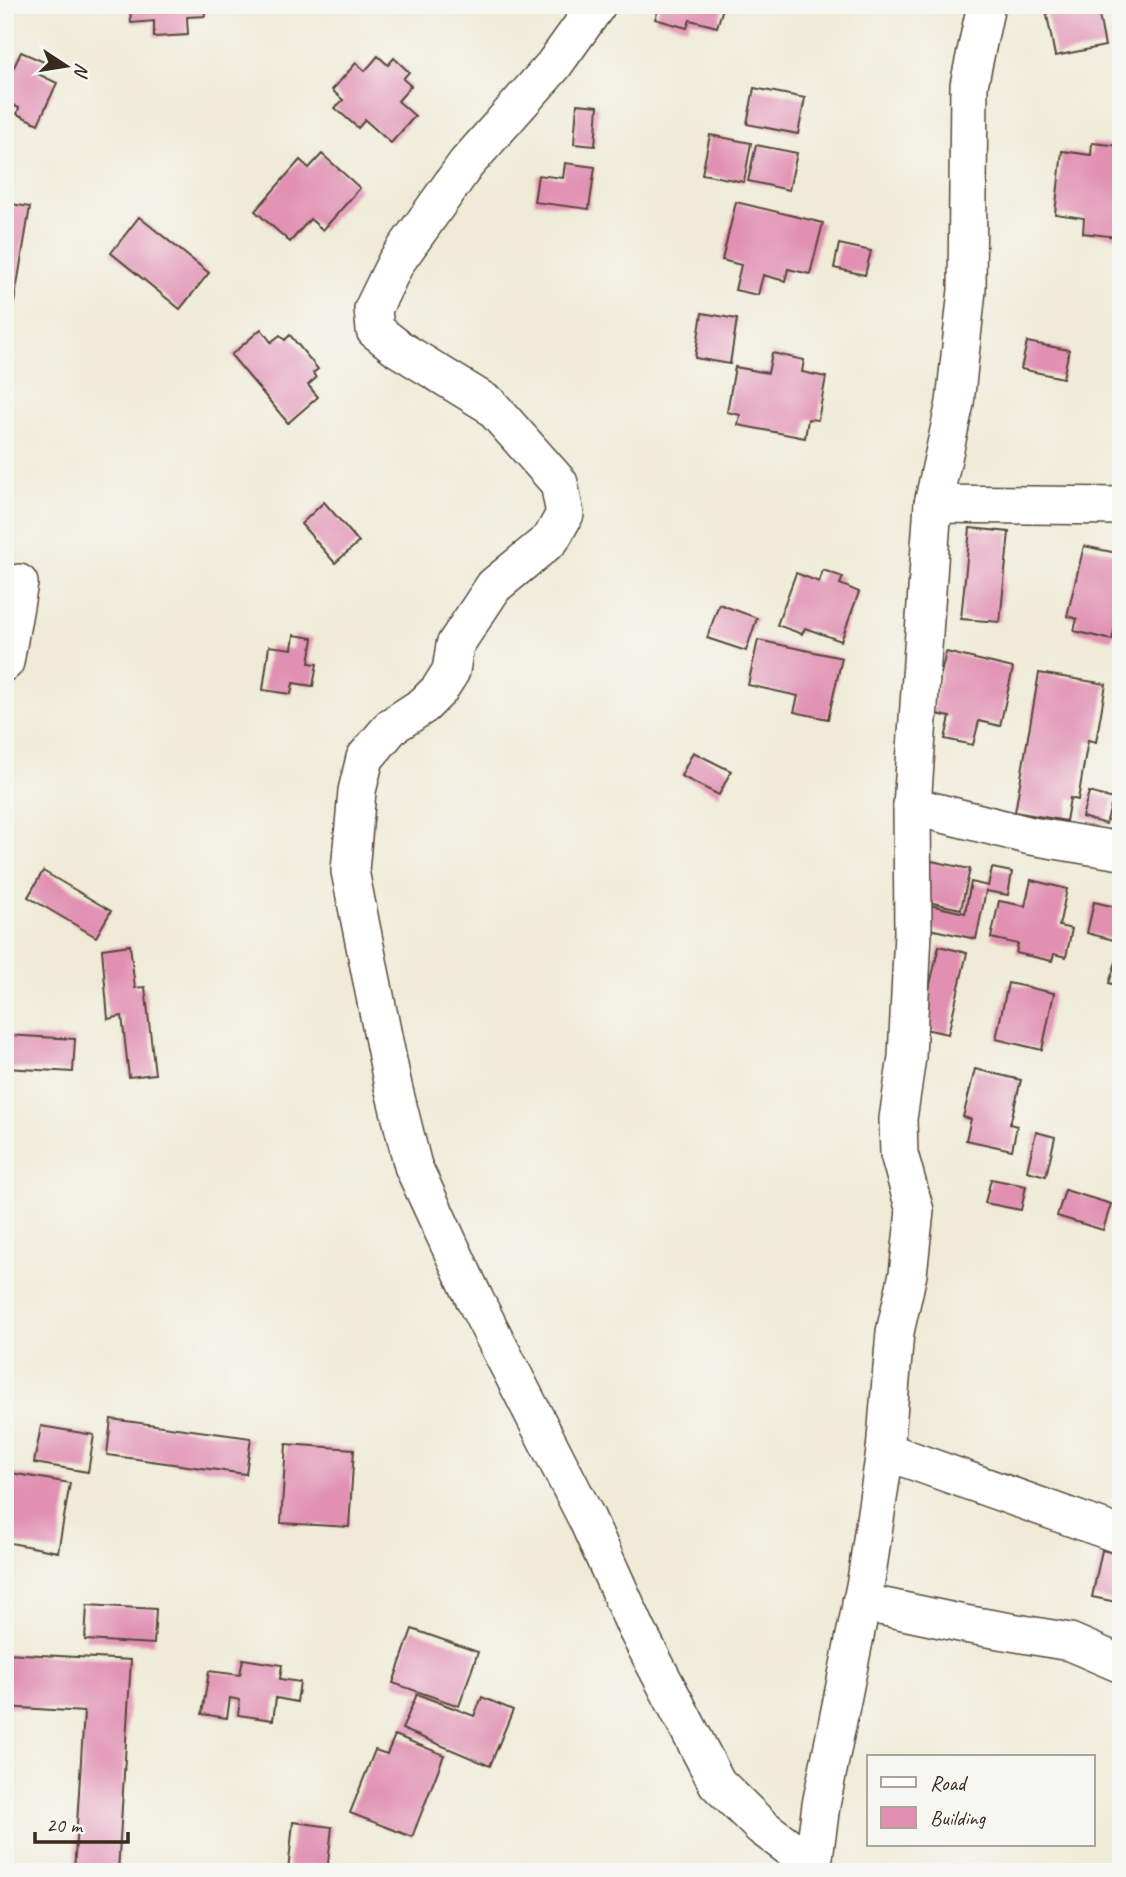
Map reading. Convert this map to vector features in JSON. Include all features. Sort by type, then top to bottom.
[{"type":"street","points":[[597,5],[553,66],[466,164],[396,262],[373,309],[375,330],[399,349],[490,405],[559,483],[565,514],[551,539],[494,586],[455,645],[451,671],[439,690],[424,705],[392,726],[365,758],[357,791],[350,871],[393,1086],[413,1166],[470,1288],[564,1472],[637,1630],[717,1783],[762,1827],[813,1868]]},
{"type":"street","points":[[813,1868],[821,1805],[866,1581],[885,1451],[895,1332],[908,1274],[915,1211],[900,1154],[898,1119],[907,1057],[913,933],[912,806],[933,504],[955,402],[967,289],[969,85],[986,5]]},
{"type":"street","points":[[933,504],[1121,506]]},
{"type":"street","points":[[5,662],[19,583]]},
{"type":"street","points":[[912,806],[1031,836],[1121,851]]},
{"type":"street","points":[[885,1451],[1115,1533]]},
{"type":"street","points":[[861,1602],[964,1624],[1070,1642],[1121,1664]]},
{"type":"building","points":[[130,5],[204,5],[205,16],[187,17],[188,35],[154,37],[154,21],[131,23]]},
{"type":"building","points":[[660,5],[724,5],[717,27],[690,20],[687,28],[655,19]]},
{"type":"building","points":[[1045,5],[1097,5],[1105,46],[1055,56]]},
{"type":"building","points":[[21,52],[44,62],[38,74],[57,83],[38,124],[17,114],[19,108],[5,101],[5,86]]},
{"type":"building","points":[[378,56],[388,65],[394,58],[409,72],[403,79],[411,86],[398,101],[415,116],[391,143],[365,120],[358,128],[335,108],[343,100],[332,90],[356,63],[365,71]]},
{"type":"building","points":[[754,88],[805,98],[798,134],[747,124]]},
{"type":"building","points":[[577,104],[598,106],[595,146],[574,144]]},
{"type":"building","points":[[710,135],[751,143],[744,182],[702,174]]},
{"type":"building","points":[[1092,143],[1121,146],[1121,222],[1118,222],[1117,237],[1083,233],[1084,218],[1055,214],[1062,151],[1091,155]]},
{"type":"building","points":[[756,145],[797,153],[789,190],[748,181]]},
{"type":"building","points":[[322,154],[360,188],[323,230],[310,219],[290,242],[255,211],[300,160],[309,168]]},
{"type":"building","points":[[565,163],[595,167],[589,209],[534,202],[538,175],[563,178]]},
{"type":"building","points":[[736,202],[823,223],[810,274],[788,269],[785,281],[763,275],[758,295],[735,290],[741,265],[722,260]]},
{"type":"building","points":[[5,203],[30,207],[7,345],[5,344]]},
{"type":"building","points":[[139,217],[209,273],[180,309],[111,253]]},
{"type":"building","points":[[839,244],[871,251],[865,275],[834,268]]},
{"type":"building","points":[[702,313],[737,319],[730,364],[695,358]]},
{"type":"building","points":[[261,329],[271,342],[280,335],[285,340],[290,335],[318,369],[313,373],[316,378],[308,385],[318,397],[288,423],[231,355]]},
{"type":"building","points":[[1027,342],[1069,350],[1063,378],[1021,369]]},
{"type":"building","points":[[772,353],[804,360],[802,372],[826,377],[818,420],[808,419],[805,438],[738,425],[740,415],[727,412],[735,367],[768,373]]},
{"type":"building","points":[[324,502],[359,542],[335,563],[301,524]]},
{"type":"building","points":[[970,528],[1009,532],[1000,622],[961,619]]},
{"type":"building","points":[[1084,546],[1121,554],[1121,602],[1112,640],[1074,631],[1077,619],[1067,616]]},
{"type":"building","points":[[823,570],[843,577],[840,584],[859,592],[841,641],[805,628],[802,634],[777,625],[796,573],[819,582]]},
{"type":"building","points":[[719,604],[757,618],[746,651],[707,638]]},
{"type":"building","points":[[294,635],[313,638],[309,663],[317,664],[313,686],[293,683],[291,694],[263,690],[269,646],[292,649]]},
{"type":"building","points":[[758,640],[842,658],[828,719],[794,712],[798,696],[748,685]]},
{"type":"building","points":[[946,652],[1013,668],[1000,726],[979,721],[973,745],[945,739],[950,717],[932,713]]},
{"type":"building","points":[[1039,673],[1106,684],[1096,742],[1088,740],[1078,800],[1070,798],[1066,821],[1015,812]]},
{"type":"building","points":[[693,752],[731,771],[719,795],[681,776]]},
{"type":"building","points":[[1089,792],[1113,799],[1106,824],[1082,817]]},
{"type":"building","points":[[922,859],[970,869],[961,909],[914,899]]},
{"type":"building","points":[[992,868],[1012,872],[1008,895],[986,891],[976,939],[920,927],[925,904],[965,913],[971,882],[988,886]]},
{"type":"building","points":[[43,871],[111,911],[96,937],[28,897]]},
{"type":"building","points":[[1031,880],[1067,889],[1059,926],[1072,929],[1066,957],[1054,954],[1052,961],[1016,953],[1018,944],[991,938],[999,901],[1025,906]]},
{"type":"building","points":[[1120,892],[1121,942],[1087,933],[1094,902],[1116,907]]},
{"type":"building","points":[[130,945],[135,988],[145,987],[155,1074],[129,1077],[122,1016],[108,1019],[102,949]]},
{"type":"building","points":[[939,946],[967,953],[948,1034],[920,1028]]},
{"type":"building","points":[[1116,962],[1121,963],[1121,987],[1109,983]]},
{"type":"building","points":[[1008,983],[1054,993],[1042,1050],[996,1039]]},
{"type":"building","points":[[5,1035],[75,1039],[73,1072],[5,1068]]},
{"type":"building","points":[[975,1069],[1021,1080],[1010,1124],[1017,1126],[1012,1150],[966,1140],[971,1119],[963,1117]]},
{"type":"building","points":[[1036,1132],[1055,1137],[1046,1176],[1027,1171]]},
{"type":"building","points":[[991,1179],[1026,1186],[1021,1210],[985,1203]]},
{"type":"building","points":[[1065,1190],[1111,1204],[1103,1230],[1057,1216]]},
{"type":"building","points":[[111,1419],[251,1438],[246,1474],[107,1455]]},
{"type":"building","points":[[41,1426],[94,1435],[88,1472],[34,1463]]},
{"type":"building","points":[[286,1444],[354,1449],[349,1527],[281,1523]]},
{"type":"building","points":[[5,1472],[70,1483],[58,1552],[5,1542]]},
{"type":"building","points":[[1102,1550],[1121,1555],[1121,1603],[1092,1597]]},
{"type":"building","points":[[87,1605],[156,1609],[154,1644],[85,1640]]},
{"type":"building","points":[[412,1629],[478,1652],[459,1706],[393,1683]]},
{"type":"building","points":[[5,1653],[131,1660],[118,1872],[74,1872],[84,1712],[5,1707]]},
{"type":"building","points":[[243,1659],[282,1665],[280,1679],[300,1682],[297,1702],[276,1698],[273,1720],[238,1715],[240,1700],[230,1698],[227,1718],[202,1714],[209,1671],[240,1675]]},
{"type":"building","points":[[417,1694],[474,1716],[482,1697],[513,1710],[490,1766],[402,1729]]},
{"type":"building","points":[[395,1735],[444,1755],[412,1837],[350,1813],[375,1750],[387,1754]]},
{"type":"building","points":[[293,1822],[332,1827],[327,1872],[288,1872]]}]
